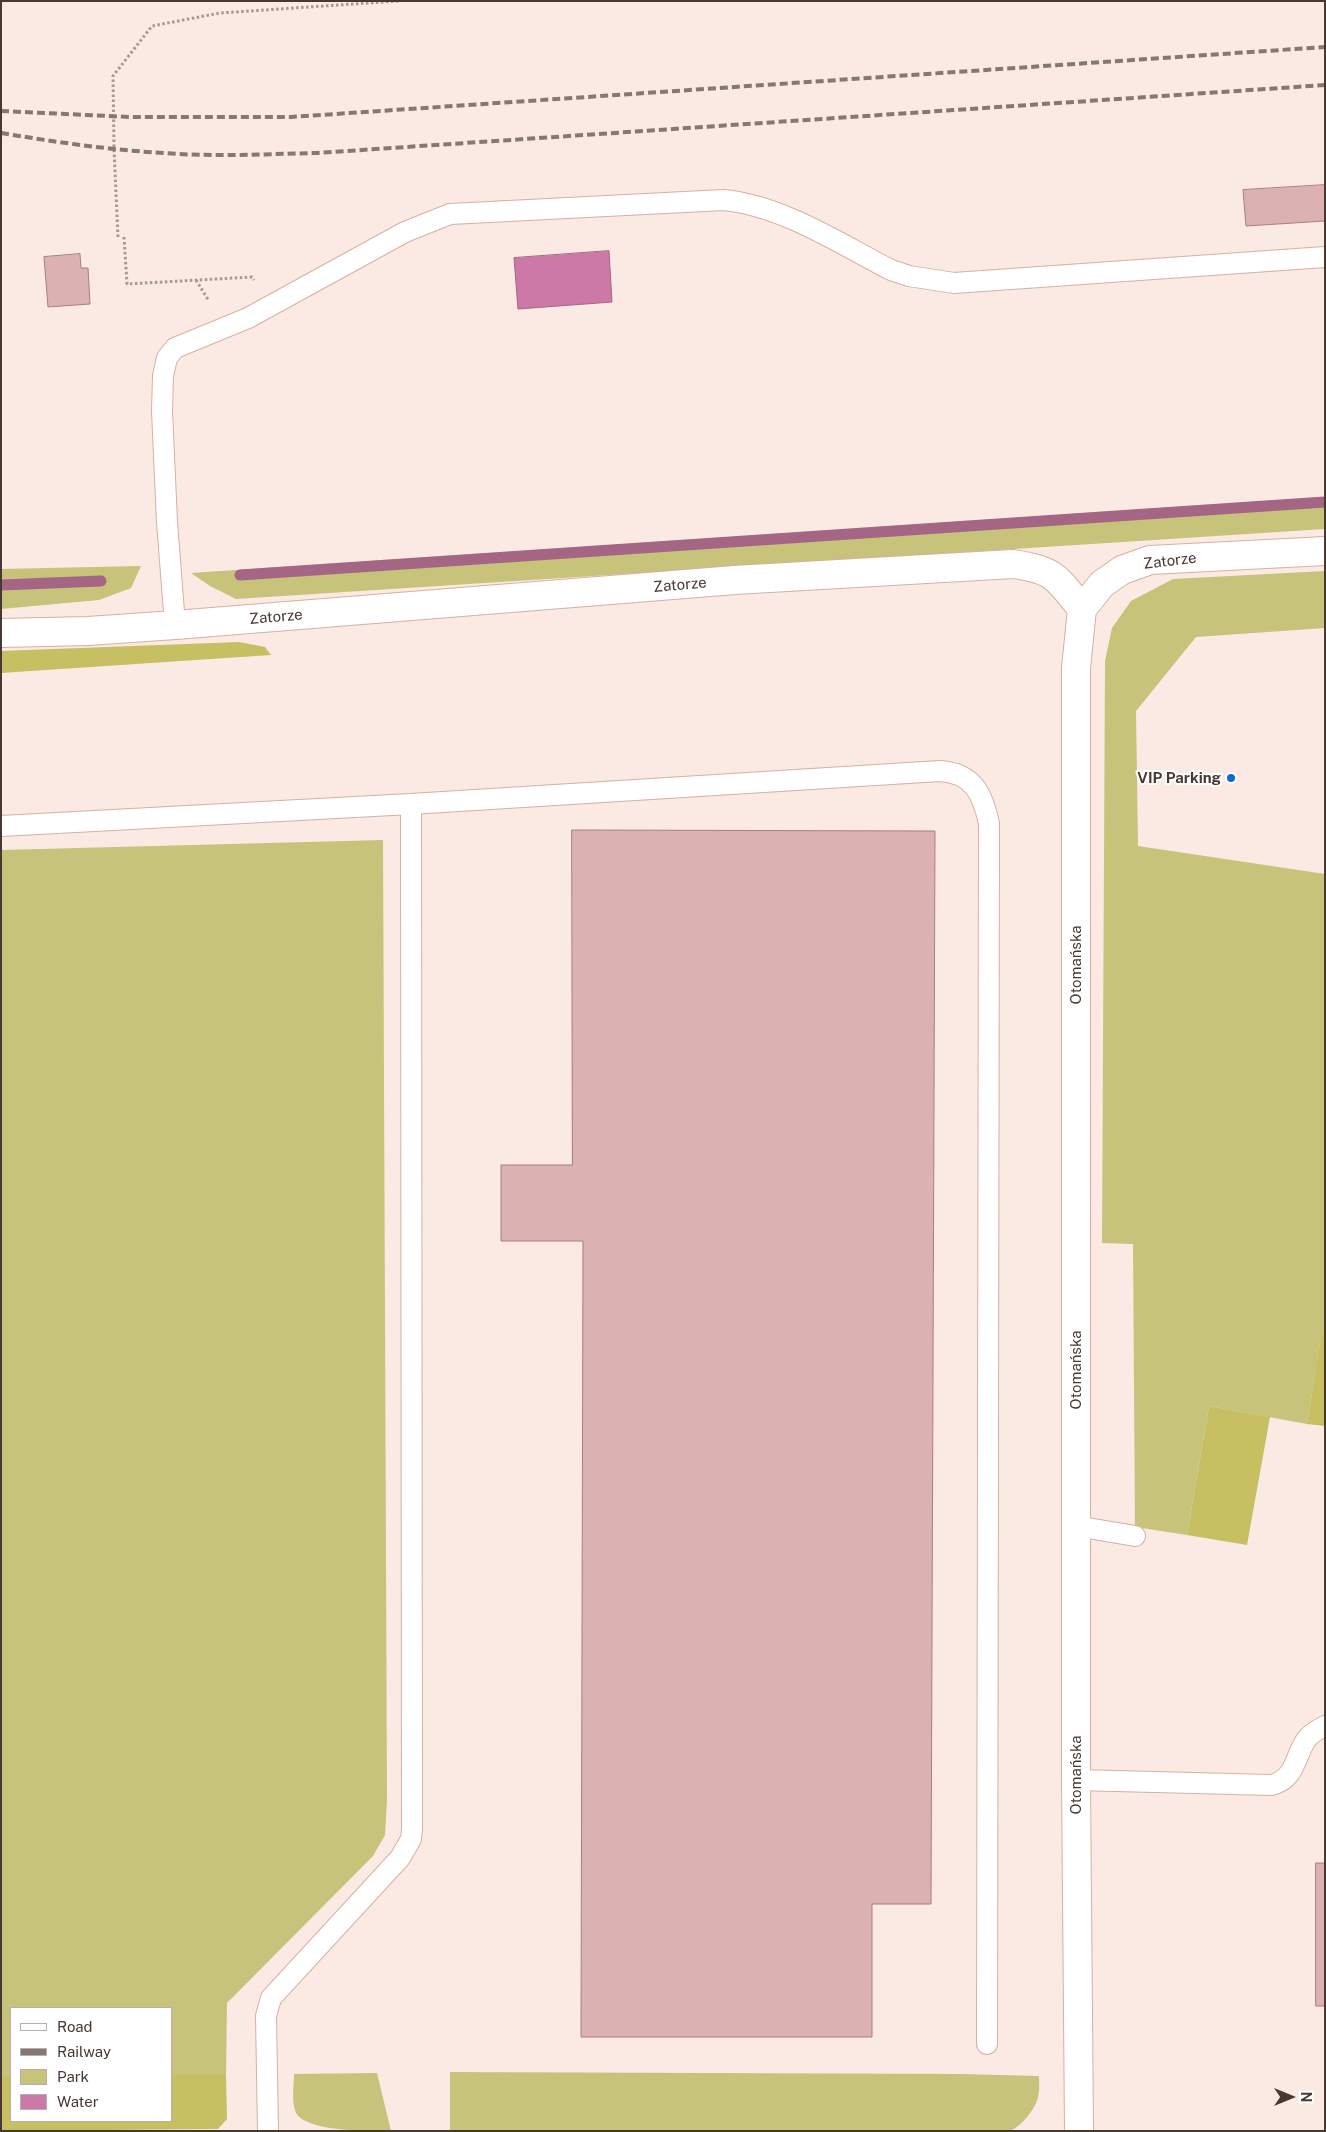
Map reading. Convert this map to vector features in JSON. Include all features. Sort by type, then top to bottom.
[{"type":"street","name":"Zatorze","points":[[1,634],[175,625],[736,580],[1013,564],[1038,568],[1056,577],[1082,609],[1102,584],[1122,570],[1150,560],[1325,551]]},
{"type":"street","name":"Otomańska","points":[[1079,2131],[1076,1780],[1076,668],[1082,609]]},
{"type":"lane","points":[[175,625],[167,522],[162,411],[163,376],[167,358],[175,348],[248,318],[405,232],[450,214],[724,200],[760,207],[788,218],[892,270],[908,276],[954,283],[1325,257]]},
{"type":"lane","points":[[1,826],[411,804],[940,771],[960,774],[980,794],[989,824],[987,2044]]},
{"type":"lane","points":[[268,2131],[266,2016],[271,1998],[400,1858],[411,1839],[411,804]]},
{"type":"lane","points":[[1076,1526],[1135,1536]]},
{"type":"lane","points":[[1076,1780],[1272,1785],[1283,1782],[1292,1771],[1307,1739],[1325,1726]]},
{"type":"path","points":[[118,237],[113,76],[152,26],[220,13],[398,1]]},
{"type":"path","points":[[124,237],[127,284],[252,277],[266,308]]},
{"type":"path","points":[[196,280],[208,300]]},
{"type":"green space","points":[[1325,497],[1325,529],[236,599],[210,586],[191,573]]},
{"type":"green space","points":[[141,566],[131,588],[99,600],[1,609],[1,569]]},
{"type":"green space","points":[[1325,571],[1325,628],[1196,637],[1136,711],[1138,846],[1325,874],[1325,1337],[1321,1337],[1307,1424],[1209,1406],[1187,1535],[1135,1527],[1133,1244],[1102,1243],[1105,661],[1112,628],[1131,601],[1173,579]]},
{"type":"green space","points":[[383,840],[387,1800],[385,1835],[373,1856],[227,2003],[226,2075],[172,2075],[172,2007],[10,2007],[10,2075],[1,2075],[1,850]]},
{"type":"green space","points":[[450,2072],[1039,2076],[1039,2094],[1031,2112],[1019,2126],[1010,2131],[450,2131]]},
{"type":"green space","points":[[377,2073],[391,2131],[325,2127],[312,2124],[302,2119],[296,2113],[293,2099],[294,2074]]},
{"type":"shaded area","points":[[239,642],[265,647],[271,655],[1,673],[1,651]]},
{"type":"shaded area","points":[[1321,1336],[1325,1337],[1325,1426],[1307,1424]]},
{"type":"shaded area","points":[[1209,1406],[1270,1417],[1247,1545],[1187,1535]]},
{"type":"shaded area","points":[[1,2075],[10,2075],[10,2122],[172,2122],[172,2075],[226,2075],[227,2119],[218,2129],[1,2131]]},
{"type":"water","points":[[609,251],[612,302],[518,309],[514,258]]},
{"type":"building","points":[[1325,185],[1325,221],[1246,226],[1243,190]]},
{"type":"building","points":[[80,254],[81,268],[88,268],[90,304],[48,307],[44,257]]},
{"type":"building","points":[[572,830],[935,831],[931,1904],[872,1904],[872,2037],[581,2037],[583,1241],[501,1241],[501,1165],[572,1165]]},
{"type":"building","points":[[1316,1863],[1325,1863],[1325,2006],[1316,2006]]},
{"type":"waterway","points":[[240,575],[1325,502]]},
{"type":"waterway","points":[[1,585],[101,581]]},
{"type":"railway","points":[[1,111],[130,117],[291,117],[1325,47]]},
{"type":"railway","points":[[1,133],[82,145],[164,153],[221,155],[317,153],[1325,85]]},
{"type":"place","name":"VIP Parking","points":[[1231,778]]}]
